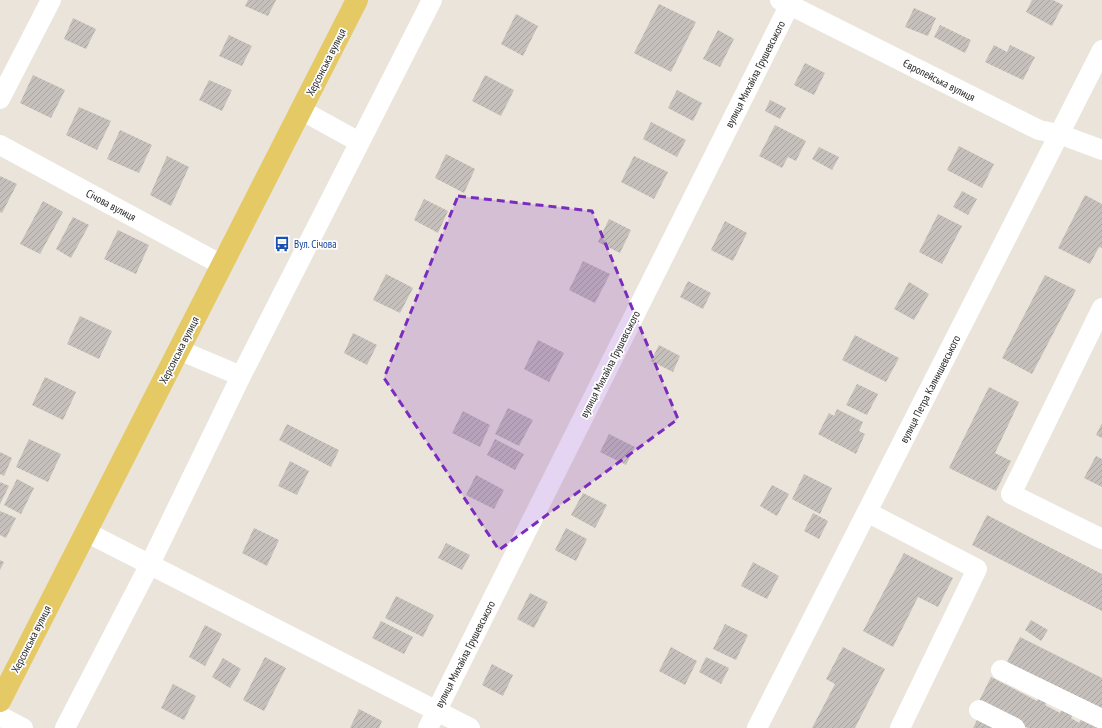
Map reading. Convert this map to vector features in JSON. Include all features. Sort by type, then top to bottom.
[{"type":"main road","name":"Херсонська вулиця","points":[[0,701],[357,0]]},
{"type":"street","points":[[0,98],[51,0]]},
{"type":"street","points":[[65,728],[150,564],[241,376],[432,0]]},
{"type":"street","name":"Європейська вулиця","points":[[788,2],[1039,130],[1059,134],[1102,150]]},
{"type":"street","name":"вулиця Михайла Грушевського","points":[[432,720],[788,2]]},
{"type":"street","name":"вулиця Петра Калнишевського","points":[[757,728],[1102,50]]},
{"type":"street","points":[[301,110],[359,142]]},
{"type":"street","name":"Січова вулиця","points":[[0,145],[222,265]]},
{"type":"street","points":[[1102,308],[1011,494],[1102,539]]},
{"type":"street","points":[[179,350],[241,376]]},
{"type":"street","points":[[867,512],[977,569],[900,728]]},
{"type":"street","points":[[86,532],[150,564],[432,720],[470,728]]},
{"type":"street","points":[[1001,670],[1102,719]]},
{"type":"street","points":[[979,710],[1015,728]]},
{"type":"street","points":[[0,716],[23,728]]},
{"type":"highlighted area","points":[[458,196],[592,211],[678,419],[499,550],[384,378]]},
{"type":"building","points":[[248,0],[276,0],[268,16],[245,6]]},
{"type":"building","points":[[1032,0],[1053,0],[1063,5],[1052,26],[1026,12]]},
{"type":"building","points":[[659,4],[696,22],[671,72],[634,53]]},
{"type":"building","points":[[914,8],[936,18],[928,36],[905,27]]},
{"type":"building","points":[[516,14],[538,26],[523,56],[501,44]]},
{"type":"building","points":[[73,18],[96,29],[86,49],[64,39]]},
{"type":"building","points":[[940,25],[971,40],[965,53],[934,37]]},
{"type":"building","points":[[718,30],[734,39],[720,67],[703,59]]},
{"type":"building","points":[[229,35],[252,46],[242,66],[219,56]]},
{"type":"building","points":[[994,45],[1007,52],[1010,45],[1035,57],[1023,80],[985,62]]},
{"type":"building","points":[[805,63],[825,73],[814,95],[794,85]]},
{"type":"building","points":[[33,75],[65,90],[51,118],[20,103]]},
{"type":"building","points":[[485,75],[514,90],[501,116],[472,101]]},
{"type":"building","points":[[209,80],[232,90],[222,111],[199,100]]},
{"type":"building","points":[[677,90],[702,103],[693,121],[668,108]]},
{"type":"building","points":[[770,100],[786,108],[780,119],[765,111]]},
{"type":"building","points":[[79,107],[111,121],[97,150],[66,135]]},
{"type":"building","points":[[651,122],[686,140],[677,157],[643,139]]},
{"type":"building","points":[[775,125],[806,141],[796,161],[788,157],[782,168],[759,156]]},
{"type":"building","points":[[120,130],[152,145],[139,173],[107,159]]},
{"type":"building","points":[[959,146],[994,164],[982,188],[947,170]]},
{"type":"building","points":[[819,147],[839,157],[832,170],[812,159]]},
{"type":"building","points":[[446,154],[475,169],[464,193],[435,178]]},
{"type":"building","points":[[167,156],[189,167],[171,206],[150,195]]},
{"type":"building","points":[[634,156],[668,172],[654,199],[621,182]]},
{"type":"building","points":[[0,176],[17,184],[2,213],[0,212]]},
{"type":"building","points":[[962,191],[977,199],[968,215],[953,207]]},
{"type":"building","points":[[1085,195],[1102,204],[1102,248],[1099,247],[1090,264],[1058,248]]},
{"type":"building","points":[[424,199],[448,211],[438,233],[414,220]]},
{"type":"building","points":[[43,201],[63,212],[40,254],[20,244]]},
{"type":"building","points":[[938,214],[962,226],[942,264],[919,252]]},
{"type":"building","points":[[73,217],[89,225],[71,258],[56,249]]},
{"type":"building","points":[[609,219],[631,230],[620,253],[598,242]]},
{"type":"building","points":[[725,221],[747,233],[733,261],[711,250]]},
{"type":"building","points":[[118,230],[149,245],[136,274],[104,259]]},
{"type":"building","points":[[583,261],[610,274],[595,303],[569,290]]},
{"type":"building","points":[[386,274],[413,288],[400,313],[373,300]]},
{"type":"building","points":[[1045,275],[1076,290],[1032,374],[1002,358]]},
{"type":"building","points":[[688,281],[711,293],[703,309],[680,297]]},
{"type":"building","points":[[909,282],[929,294],[914,320],[894,309]]},
{"type":"building","points":[[80,316],[112,331],[99,359],[67,344]]},
{"type":"building","points":[[353,333],[377,345],[367,365],[344,353]]},
{"type":"building","points":[[855,335],[899,358],[886,382],[842,360]]},
{"type":"building","points":[[538,340],[564,353],[549,382],[524,369]]},
{"type":"building","points":[[659,345],[680,356],[673,372],[651,361]]},
{"type":"building","points":[[45,377],[76,392],[63,420],[32,405]]},
{"type":"building","points":[[857,384],[878,394],[867,415],[846,405]]},
{"type":"building","points":[[989,387],[1019,402],[995,453],[1011,461],[996,491],[949,468]]},
{"type":"building","points":[[508,408],[533,420],[519,446],[495,434]]},
{"type":"building","points":[[837,409],[863,422],[859,431],[865,434],[856,454],[818,434],[829,413],[834,416]]},
{"type":"building","points":[[463,411],[490,425],[480,447],[452,433]]},
{"type":"building","points":[[1102,423],[1102,438],[1096,435]]},
{"type":"building","points":[[287,424],[339,450],[331,467],[279,440]]},
{"type":"building","points":[[609,434],[635,447],[626,465],[600,452]]},
{"type":"building","points":[[29,439],[61,454],[48,482],[16,467]]},
{"type":"building","points":[[495,439],[524,454],[515,470],[487,455]]},
{"type":"building","points":[[0,452],[12,458],[4,476],[0,474]]},
{"type":"building","points":[[1096,456],[1102,459],[1102,487],[1084,478]]},
{"type":"building","points":[[290,461],[309,471],[297,495],[278,486]]},
{"type":"building","points":[[804,474],[832,488],[820,514],[792,499]]},
{"type":"building","points":[[476,475],[504,490],[494,509],[466,495]]},
{"type":"building","points":[[17,479],[34,488],[21,514],[4,505]]},
{"type":"building","points":[[0,482],[9,486],[0,504]]},
{"type":"building","points":[[772,485],[789,494],[777,516],[760,506]]},
{"type":"building","points":[[583,493],[607,505],[595,528],[571,515]]},
{"type":"building","points":[[0,511],[16,518],[6,538],[0,535]]},
{"type":"building","points":[[813,513],[828,521],[819,539],[804,531]]},
{"type":"building","points":[[987,515],[1102,574],[1102,611],[972,545]]},
{"type":"building","points":[[254,528],[279,540],[267,566],[242,553]]},
{"type":"building","points":[[566,528],[587,539],[576,561],[555,550]]},
{"type":"building","points":[[446,543],[470,555],[462,570],[438,558]]},
{"type":"building","points":[[904,553],[953,578],[938,607],[918,597],[893,647],[863,631]]},
{"type":"building","points":[[0,560],[4,562],[0,570]]},
{"type":"building","points":[[753,562],[779,576],[767,599],[741,586]]},
{"type":"building","points":[[530,593],[548,602],[534,628],[517,619]]},
{"type":"building","points":[[396,596],[434,615],[423,637],[385,618]]},
{"type":"building","points":[[1031,620],[1048,630],[1041,641],[1025,630]]},
{"type":"building","points":[[381,621],[413,637],[404,654],[372,638]]},
{"type":"building","points":[[725,624],[748,635],[736,660],[713,649]]},
{"type":"building","points":[[205,625],[222,634],[205,666],[189,657]]},
{"type":"building","points":[[1020,637],[1102,678],[1102,710],[1007,662]]},
{"type":"building","points":[[671,647],[697,661],[685,685],[659,671]]},
{"type":"building","points":[[843,647],[885,669],[855,728],[812,728],[835,684],[826,679]]},
{"type":"building","points":[[265,657],[286,668],[264,711],[243,700]]},
{"type":"building","points":[[706,657],[729,668],[721,684],[699,672]]},
{"type":"building","points":[[223,658],[241,669],[230,688],[212,677]]},
{"type":"building","points":[[492,664],[513,675],[503,696],[482,685]]},
{"type":"building","points":[[991,677],[1037,701],[1040,696],[1048,700],[1045,705],[1060,713],[1062,708],[1073,713],[1071,718],[1079,723],[1083,715],[1098,728],[1028,728],[978,703]]},
{"type":"building","points":[[173,684],[196,696],[184,720],[161,708]]},
{"type":"building","points":[[359,709],[382,721],[379,728],[350,728]]},
{"type":"building","points":[[978,718],[998,728],[973,728]]},
{"type":"place","name":"Вул. Січова","points":[[282,244]]}]
